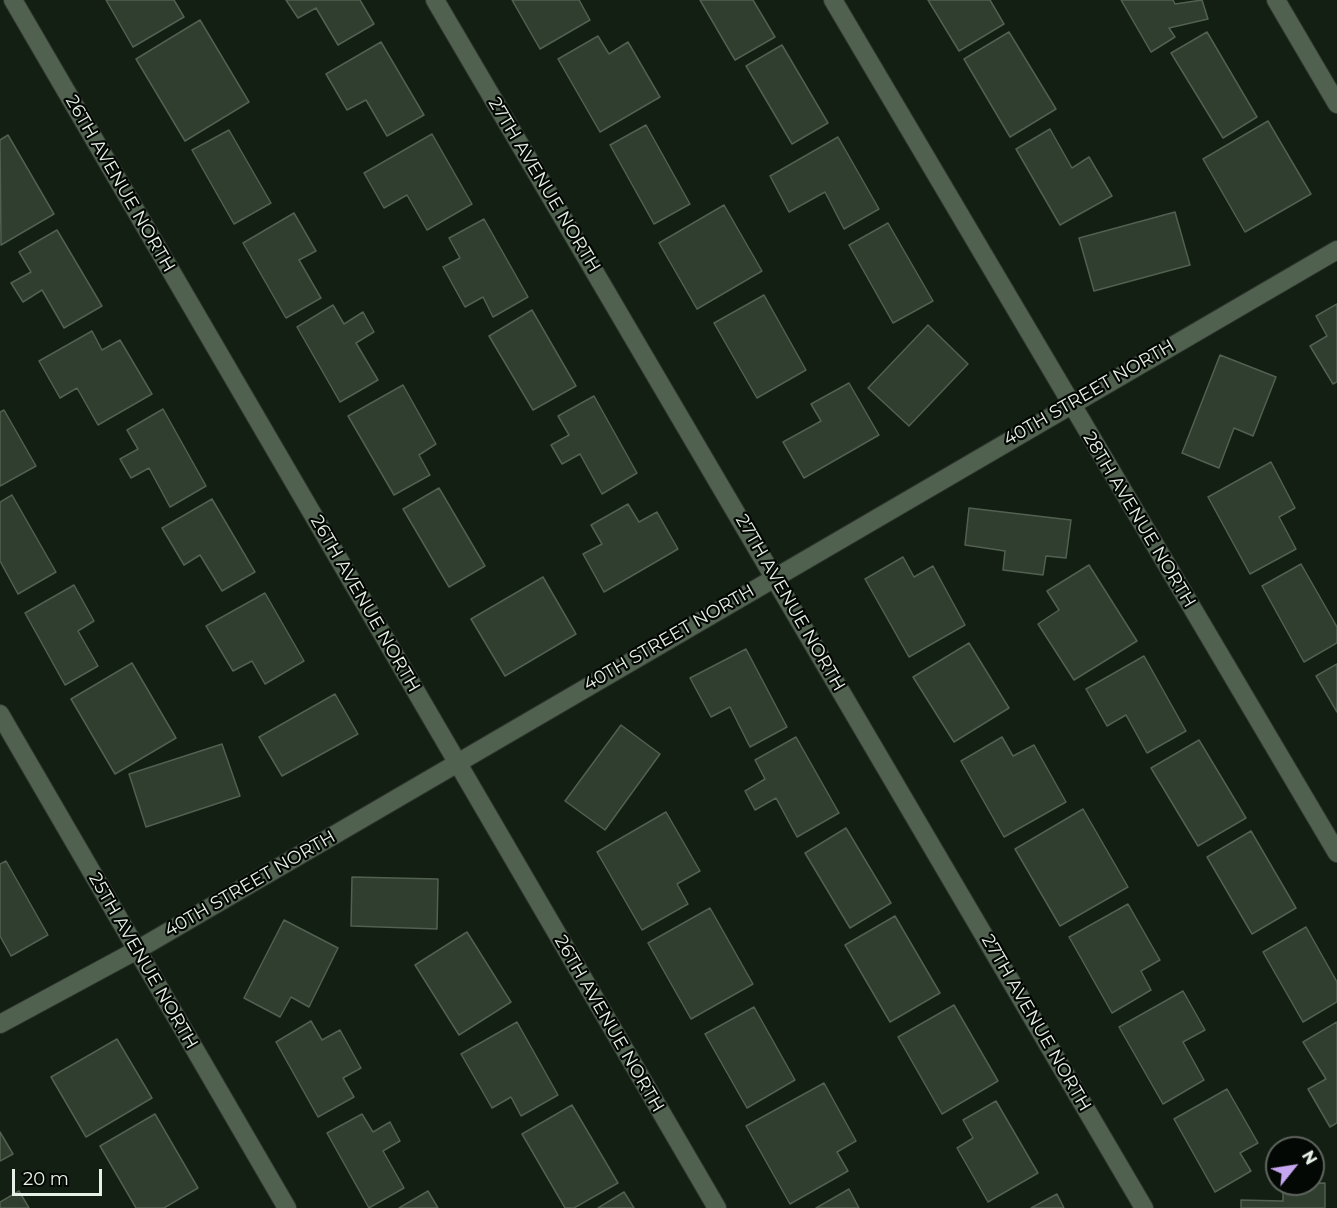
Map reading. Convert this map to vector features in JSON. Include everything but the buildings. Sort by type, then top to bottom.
[{"type":"street","name":"26TH AVENUE NORTH","points":[[13,0],[717,1208]]},
{"type":"street","name":"27TH AVENUE NORTH","points":[[435,0],[1144,1208]]},
{"type":"street","name":"28TH AVENUE NORTH","points":[[833,0],[1337,853]]},
{"type":"street","points":[[1276,0],[1337,104]]},
{"type":"street","name":"40TH STREET NORTH","points":[[0,1024],[137,950],[1337,249]]},
{"type":"street","name":"25TH AVENUE NORTH","points":[[0,714],[287,1208]]}]
